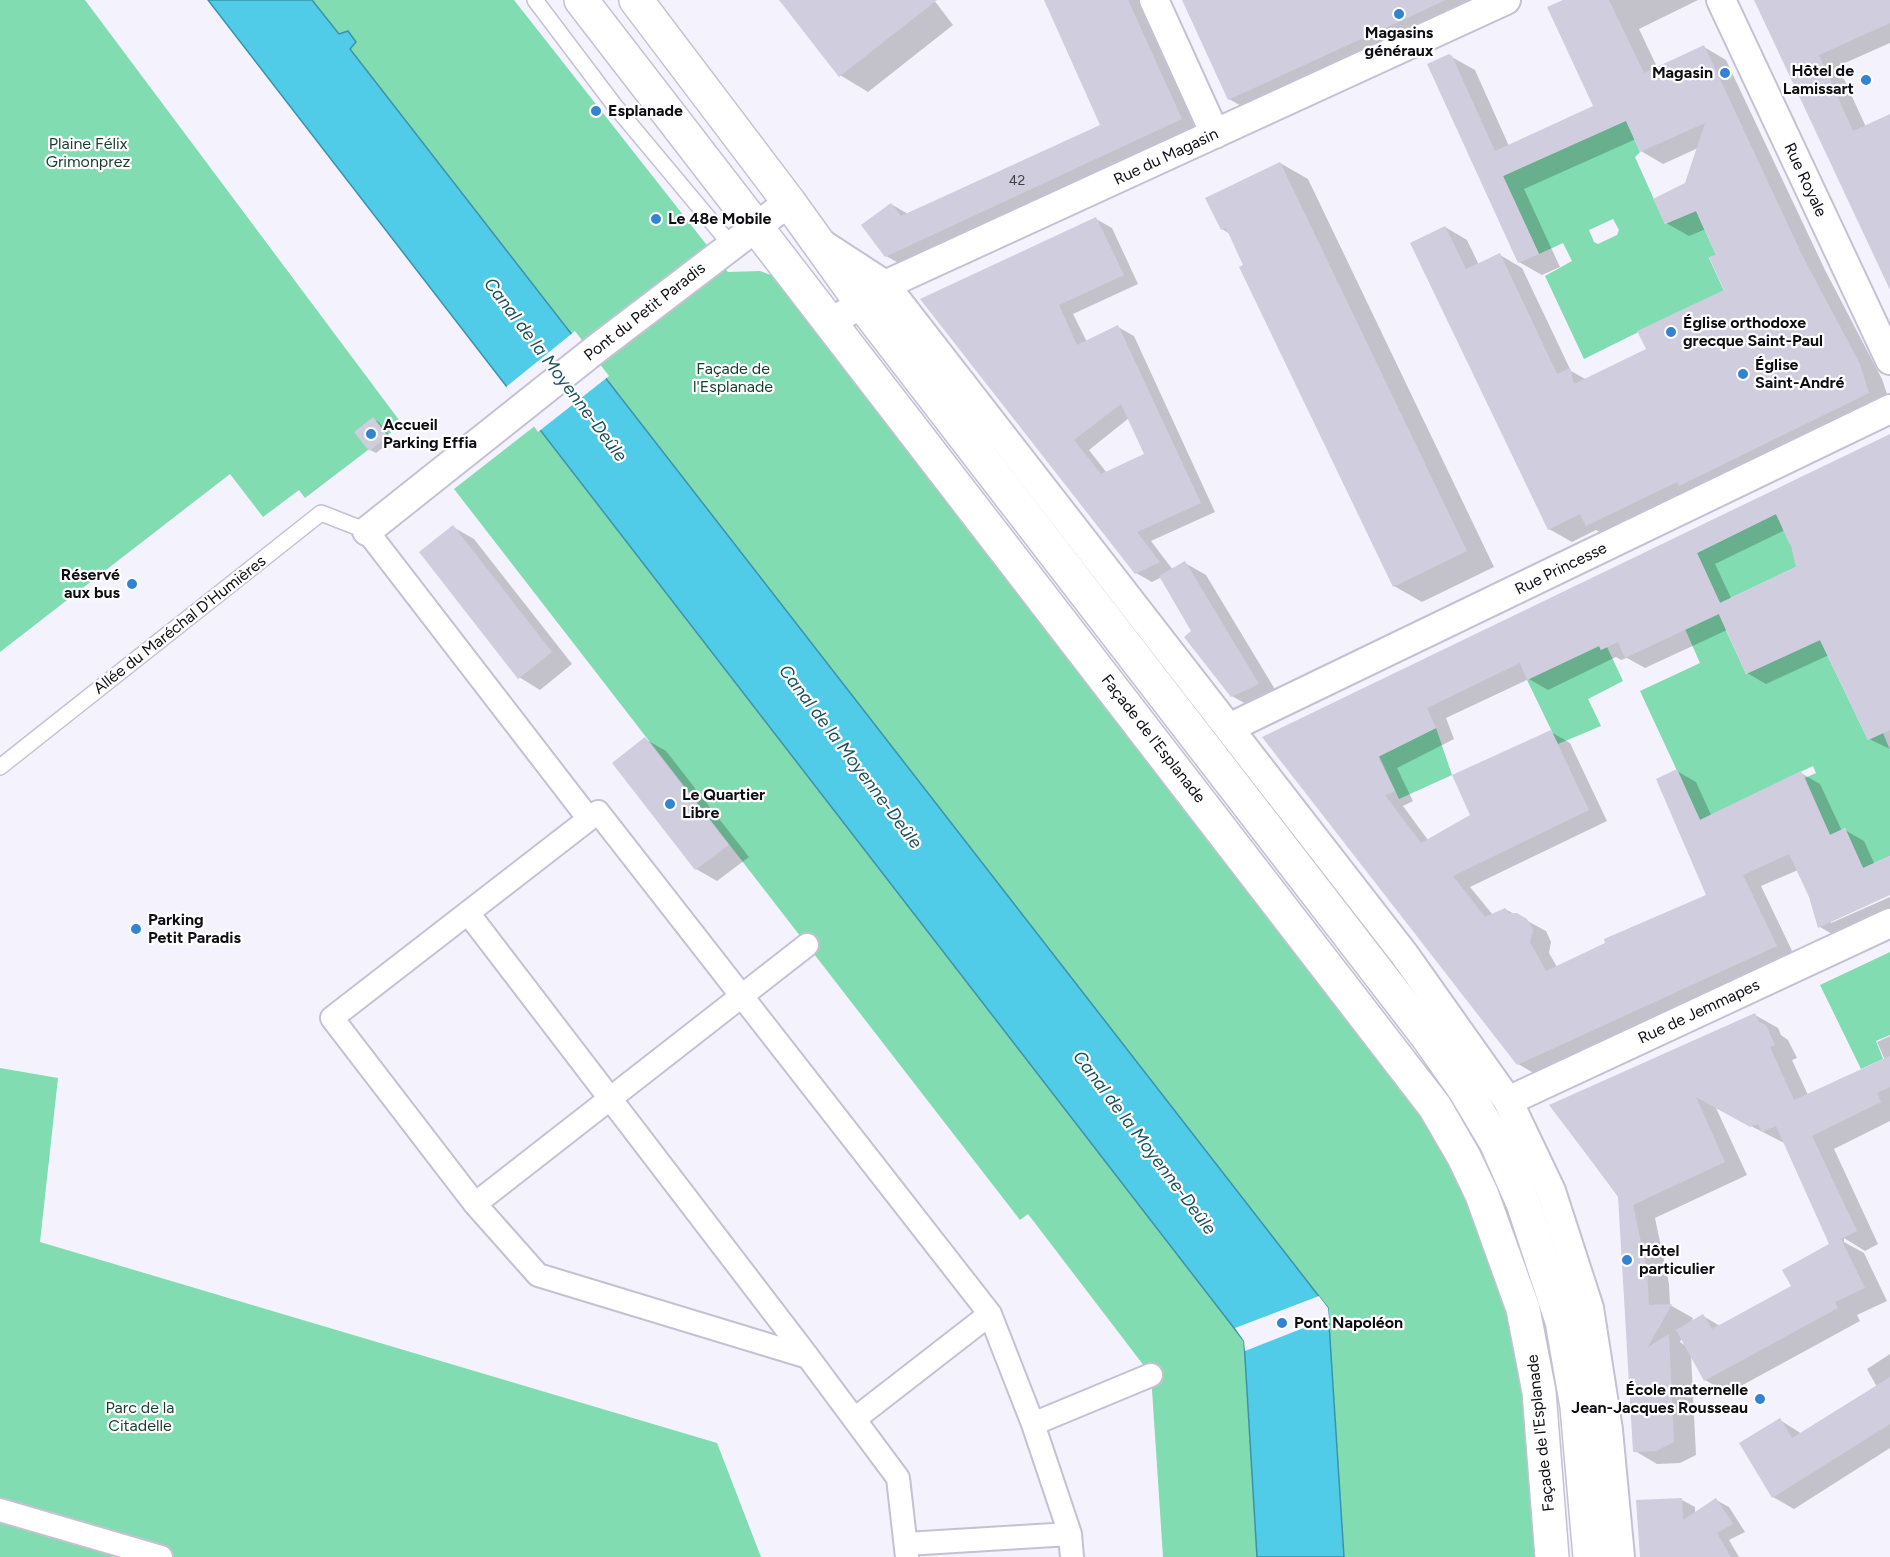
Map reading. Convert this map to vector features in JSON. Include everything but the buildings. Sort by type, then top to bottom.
[{"type":"main road","name":"Façade de l'Esplanade","points":[[581,0],[743,236],[831,324],[1430,1101],[1449,1132],[1494,1222],[1523,1310],[1539,1392],[1552,1557]]},
{"type":"main road","points":[[636,0],[817,241],[873,293],[1465,1090],[1496,1142],[1542,1255],[1568,1347],[1579,1417],[1590,1557]]},
{"type":"street","points":[[1155,0],[1215,134]]},
{"type":"street","name":"Rue du Magasin","points":[[831,324],[873,293],[1506,0]]},
{"type":"street","name":"Rue Royale","points":[[1721,0],[1890,360]]},
{"type":"street","name":"Pont du Petit Paradis","points":[[367,531],[596,349],[789,202]]},
{"type":"street","points":[[873,293],[1231,728],[1404,954],[1509,1101],[1551,1191],[1589,1308],[1608,1430],[1620,1557]]},
{"type":"street","name":"Rue Princesse","points":[[1231,728],[1890,409]]},
{"type":"street","points":[[367,531],[590,819]]},
{"type":"street","points":[[808,1357],[538,1275],[475,1204],[332,1018],[598,812],[990,1314],[1033,1424],[1070,1534],[1072,1557]]},
{"type":"street","points":[[468,913],[856,1418],[898,1478],[907,1551],[1070,1534]]},
{"type":"street","name":"Rue de Jemmapes","points":[[1509,1101],[1890,923]]},
{"type":"street","points":[[475,1204],[807,945]]},
{"type":"street","points":[[856,1418],[990,1314]]},
{"type":"street","points":[[1033,1424],[1151,1375]]},
{"type":"street","points":[[0,1510],[161,1557]]},
{"type":"lane","name":"Façade de l'Esplanade","points":[[535,0],[615,106],[743,236]]},
{"type":"lane","name":"Allée du Maréchal D'Humières","points":[[0,767],[321,513],[367,531]]},
{"type":"green space","name":"Plaine Félix Grimonprez","points":[[0,0],[85,0],[402,424],[305,498],[299,490],[263,517],[230,474],[0,652]]},
{"type":"green space","name":"Façade de l'Esplanade","points":[[312,0],[514,0],[728,272],[760,271],[782,279],[1423,1114],[1453,1163],[1507,1298],[1529,1399],[1541,1557],[1344,1557],[1328,1308],[350,49],[356,42],[348,31],[340,35]]},
{"type":"green space","points":[[1626,120],[1640,152],[1635,157],[1665,224],[1696,211],[1716,255],[1709,258],[1725,293],[1693,305],[1584,359],[1545,276],[1572,261],[1563,243],[1539,254],[1503,176]],"holes":[[[1613,219],[1619,230],[1617,235],[1598,244],[1594,242],[1589,230]]]},
{"type":"green space","points":[[536,425],[1244,1341],[1257,1557],[1163,1557],[1151,1375],[1028,1214],[1020,1220],[454,489]]},
{"type":"green space","points":[[1776,514],[1800,565],[1720,603],[1697,553]]},
{"type":"green space","points":[[1715,606],[1746,674],[1820,640],[1868,740],[1883,733],[1890,750],[1890,856],[1863,868],[1845,828],[1830,835],[1805,778],[1816,773],[1813,766],[1700,820],[1640,691],[1700,663],[1681,620]]},
{"type":"green space","points":[[1599,646],[1601,650],[1607,647],[1623,681],[1588,699],[1601,726],[1558,744],[1527,680]]},
{"type":"green space","points":[[1436,728],[1452,775],[1399,799],[1379,756]]},
{"type":"green space","points":[[1890,952],[1890,1035],[1876,1041],[1883,1059],[1861,1069],[1820,985]]},
{"type":"green space","name":"Parc de la Citadelle","points":[[0,1068],[58,1078],[40,1242],[717,1443],[761,1557],[0,1557]]},
{"type":"water","name":"Canal de la Moyenne-Deûle","points":[[208,0],[312,0],[339,34],[348,31],[356,42],[350,49],[1328,1308],[1344,1557],[1257,1557],[1244,1341]]},
{"type":"pier","points":[[575,331],[609,376],[538,432],[506,387]]},
{"type":"pier","name":"Pont Napoléon","points":[[1319,1296],[1328,1308],[1329,1318],[1245,1351],[1244,1341],[1235,1328]]},
{"type":"place","name":"Magasins généraux","points":[[1399,14]]},
{"type":"place","name":"Magasin","points":[[1725,73]]},
{"type":"place","name":"Hôtel de Lamissart","points":[[1866,80]]},
{"type":"place","name":"Esplanade","points":[[596,111]]},
{"type":"place","name":"Le 48e Mobile","points":[[656,219]]},
{"type":"place","name":"Église orthodoxe grecque Saint-Paul","points":[[1671,332]]},
{"type":"place","name":"Église Saint-André","points":[[1743,374]]},
{"type":"place","name":"Accueil Parking Effia","points":[[371,434]]},
{"type":"place","name":"Réservé aux bus","points":[[132,584]]},
{"type":"place","name":"Le Quartier Libre","points":[[670,804]]},
{"type":"place","name":"Parking Petit Paradis","points":[[136,929]]},
{"type":"place","name":"Hôtel particulier","points":[[1627,1260]]},
{"type":"place","name":"Pont Napoléon","points":[[1282,1323]]},
{"type":"place","name":"École maternelle Jean-Jacques Rousseau","points":[[1760,1399]]}]
